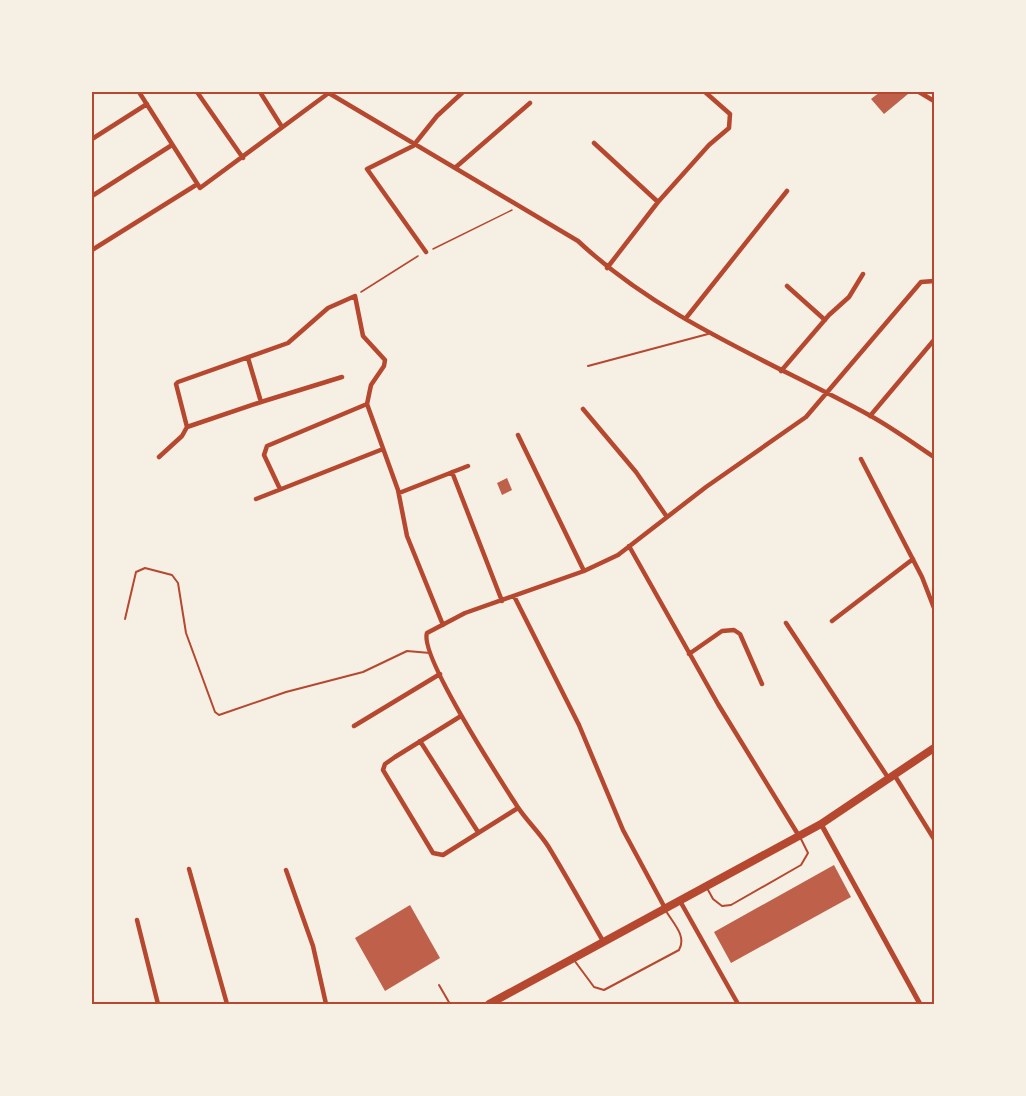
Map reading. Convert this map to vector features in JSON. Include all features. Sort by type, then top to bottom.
[{"type":"highway","points":[[489,1005],[821,824],[934,748]]},
{"type":"street","points":[[139,92],[196,185],[204,187],[328,92],[456,166],[578,241],[607,268],[686,318],[781,371],[870,416],[934,457]]},
{"type":"street","points":[[197,92],[243,158]]},
{"type":"street","points":[[261,92],[282,127]]},
{"type":"street","points":[[341,92],[345,101]]},
{"type":"street","points":[[426,252],[367,169],[416,144],[437,116],[463,92]]},
{"type":"street","points":[[607,268],[658,202],[709,146],[729,128],[730,114],[705,92]]},
{"type":"street","points":[[919,92],[934,101]]},
{"type":"street","points":[[456,166],[530,103]]},
{"type":"street","points":[[92,139],[147,104]]},
{"type":"street","points":[[594,143],[658,202]]},
{"type":"street","points":[[92,196],[172,145]]},
{"type":"street","points":[[92,250],[196,185]]},
{"type":"street","points":[[686,318],[787,191]]},
{"type":"street","points":[[781,371],[825,320],[849,297],[862,274]]},
{"type":"street","points":[[603,941],[547,844],[518,808],[461,716],[430,654],[425,636],[430,630],[465,613],[584,571],[618,555],[806,417],[921,282],[934,281]]},
{"type":"street","points":[[787,286],[825,320]]},
{"type":"street","points":[[187,427],[176,384],[178,381],[288,343],[328,308],[356,296],[363,336],[384,357],[386,362],[371,385],[367,404],[399,493],[407,536],[443,625]]},
{"type":"street","points":[[870,416],[934,340]]},
{"type":"street","points":[[248,358],[261,402]]},
{"type":"street","points":[[159,457],[182,436],[187,427],[342,377]]},
{"type":"street","points":[[280,489],[264,455],[267,446],[367,404]]},
{"type":"street","points":[[583,409],[636,472],[667,517]]},
{"type":"street","points":[[518,435],[584,571]]},
{"type":"street","points":[[256,498],[383,449]]},
{"type":"street","points":[[861,459],[913,559],[934,608]]},
{"type":"street","points":[[399,493],[468,466]]},
{"type":"street","points":[[452,472],[502,601]]},
{"type":"street","points":[[629,546],[689,654],[799,836]]},
{"type":"street","points":[[832,621],[913,559]]},
{"type":"street","points":[[514,596],[579,725],[628,840],[665,908]]},
{"type":"street","points":[[786,623],[934,839]]},
{"type":"street","points":[[689,654],[722,631],[734,630],[740,634],[762,684]]},
{"type":"street","points":[[354,726],[440,674]]},
{"type":"street","points":[[461,716],[385,764],[383,770],[433,853],[443,855],[518,808]]},
{"type":"street","points":[[420,741],[478,832]]},
{"type":"street","points":[[821,824],[920,1005]]},
{"type":"street","points":[[189,869],[227,1005]]},
{"type":"street","points":[[286,870],[313,946],[326,1005]]},
{"type":"street","points":[[680,901],[738,1005]]},
{"type":"street","points":[[137,920],[158,1005]]},
{"type":"lane","points":[[588,366],[711,333]]},
{"type":"lane","points":[[125,619],[136,572],[145,568],[172,575],[178,583],[186,633],[215,712],[219,715],[268,698],[363,672],[407,651],[430,654]]},
{"type":"lane","points":[[706,888],[713,899],[722,906],[731,904],[801,865],[807,857],[808,848],[799,836]]},
{"type":"lane","points":[[573,958],[594,987],[603,990],[679,950],[682,945],[681,936],[665,908]]},
{"type":"lane","points":[[439,985],[450,1005]]},
{"type":"path","points":[[356,296],[400,266],[521,206]]},
{"type":"building","points":[[880,92],[906,92],[908,94],[884,114],[871,99]]},
{"type":"building","points":[[507,478],[512,490],[502,495],[497,483]]},
{"type":"building","points":[[834,865],[851,897],[731,963],[714,932]]},
{"type":"building","points":[[410,905],[440,958],[385,991],[355,938]]}]
